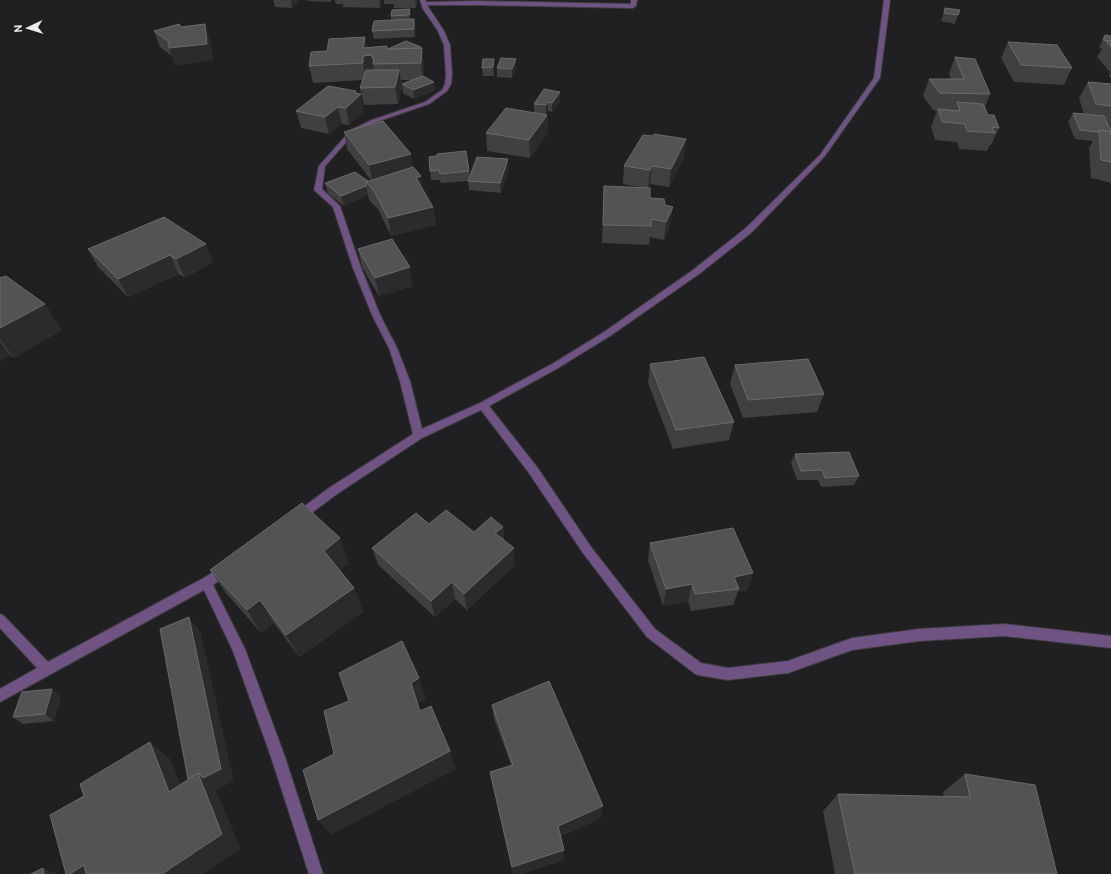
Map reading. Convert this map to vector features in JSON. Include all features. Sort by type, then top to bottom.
[{"type":"street","points":[[424,2],[633,6],[634,0]]},
{"type":"street","points":[[289,523],[418,435],[483,404],[555,366],[607,334],[696,272],[755,225],[822,156],[877,78],[887,0]]},
{"type":"street","points":[[418,435],[404,381],[393,348],[377,317],[357,268],[336,206],[318,190],[322,166],[353,131],[374,120],[427,103],[444,92],[448,84],[449,75],[447,45],[441,31],[424,2]]},
{"type":"street","points":[[483,404],[533,470],[587,550],[651,633],[698,669],[728,674],[788,667],[852,644],[919,635],[1004,630],[1111,642]]},
{"type":"street","points":[[0,696],[47,668],[206,583],[232,565]]},
{"type":"street","points":[[206,583],[239,649],[278,757],[316,874]]},
{"type":"street","points":[[0,620],[47,668]]},
{"type":"building","points":[[945,8],[960,10],[958,15],[944,13]]},
{"type":"building","points":[[410,9],[409,15],[391,16],[392,10]]},
{"type":"building","points":[[414,19],[414,29],[372,31],[374,21]]},
{"type":"building","points":[[179,24],[182,27],[205,24],[207,44],[169,48],[169,42],[154,31]]},
{"type":"building","points":[[1105,35],[1111,36],[1111,41],[1103,40]]},
{"type":"building","points":[[365,37],[363,48],[387,46],[387,49],[422,48],[421,63],[373,64],[374,58],[372,58],[372,55],[363,56],[363,63],[309,66],[311,52],[327,51],[329,39]]},
{"type":"building","points":[[406,41],[421,47],[388,49]]},
{"type":"building","points":[[1106,41],[1111,41],[1111,47]]},
{"type":"building","points":[[1008,42],[1057,45],[1072,68],[1021,65]]},
{"type":"building","points":[[955,57],[975,59],[990,94],[940,93],[929,79],[964,79]]},
{"type":"building","points":[[501,58],[516,59],[512,69],[497,68]]},
{"type":"building","points":[[483,59],[494,59],[493,67],[482,68]]},
{"type":"building","points":[[366,70],[399,70],[395,87],[360,88]]},
{"type":"building","points":[[423,76],[434,82],[413,90],[402,84]]},
{"type":"building","points":[[1088,82],[1111,84],[1111,106],[1096,104]]},
{"type":"building","points":[[328,86],[356,91],[355,93],[361,94],[346,108],[338,107],[325,117],[296,111]]},
{"type":"building","points":[[544,89],[560,92],[552,103],[548,102],[546,105],[534,104]]},
{"type":"building","points":[[957,102],[983,104],[988,115],[994,115],[999,128],[992,127],[995,133],[967,131],[965,124],[942,122],[938,109],[960,111]]},
{"type":"building","points":[[506,108],[547,115],[529,140],[486,133]]},
{"type":"building","points":[[1073,113],[1104,116],[1111,132],[1099,130],[1098,132],[1080,130]]},
{"type":"building","points":[[383,121],[411,154],[369,165],[344,132]]},
{"type":"building","points":[[1099,130],[1111,132],[1111,162],[1101,160]]},
{"type":"building","points":[[654,134],[686,139],[671,169],[652,166],[650,170],[624,166],[643,135],[653,136]]},
{"type":"building","points":[[466,151],[469,171],[440,174],[439,170],[430,171],[429,157],[437,156],[437,154]]},
{"type":"building","points":[[477,157],[508,159],[500,183],[468,181]]},
{"type":"building","points":[[413,167],[421,176],[416,178],[433,207],[388,218],[374,191],[366,182]]},
{"type":"building","points":[[355,172],[368,181],[366,182],[366,186],[341,196],[325,183]]},
{"type":"building","points":[[604,186],[650,188],[650,198],[664,199],[665,205],[673,207],[666,222],[651,219],[651,226],[603,225]]},
{"type":"building","points":[[164,217],[206,244],[176,259],[170,255],[118,279],[88,249]]},
{"type":"building","points":[[392,239],[410,267],[375,278],[358,249]]},
{"type":"building","points":[[6,276],[45,304],[0,328],[0,278]]},
{"type":"building","points":[[704,357],[734,422],[676,430],[650,364]]},
{"type":"building","points":[[808,359],[824,394],[748,400],[735,365]]},
{"type":"building","points":[[849,452],[859,476],[825,478],[822,470],[801,471],[795,454]]},
{"type":"building","points":[[302,503],[340,538],[324,551],[354,588],[286,635],[260,600],[247,610],[210,570]]},
{"type":"building","points":[[446,510],[474,532],[491,517],[503,527],[495,533],[514,548],[464,594],[452,582],[431,601],[372,548],[416,513],[429,524]]},
{"type":"building","points":[[733,528],[753,573],[734,577],[739,589],[695,594],[692,584],[666,589],[650,543]]},
{"type":"building","points":[[189,617],[221,769],[203,778],[198,773],[188,779],[160,629]]},
{"type":"building","points":[[402,641],[419,678],[411,683],[420,711],[431,706],[450,751],[318,820],[303,770],[334,754],[324,711],[349,701],[339,673]]},
{"type":"building","points":[[549,681],[603,806],[558,826],[564,850],[512,867],[490,772],[513,765],[492,705]]},
{"type":"building","points":[[52,689],[45,714],[13,717],[22,692]]},
{"type":"building","points":[[150,742],[169,792],[198,773],[222,834],[162,874],[86,874],[84,865],[70,874],[66,874],[50,815],[84,796],[80,784]]},
{"type":"building","points":[[965,774],[1035,785],[1057,874],[855,874],[838,794],[970,797]]},
{"type":"building","points":[[43,868],[44,874],[31,874]]}]
